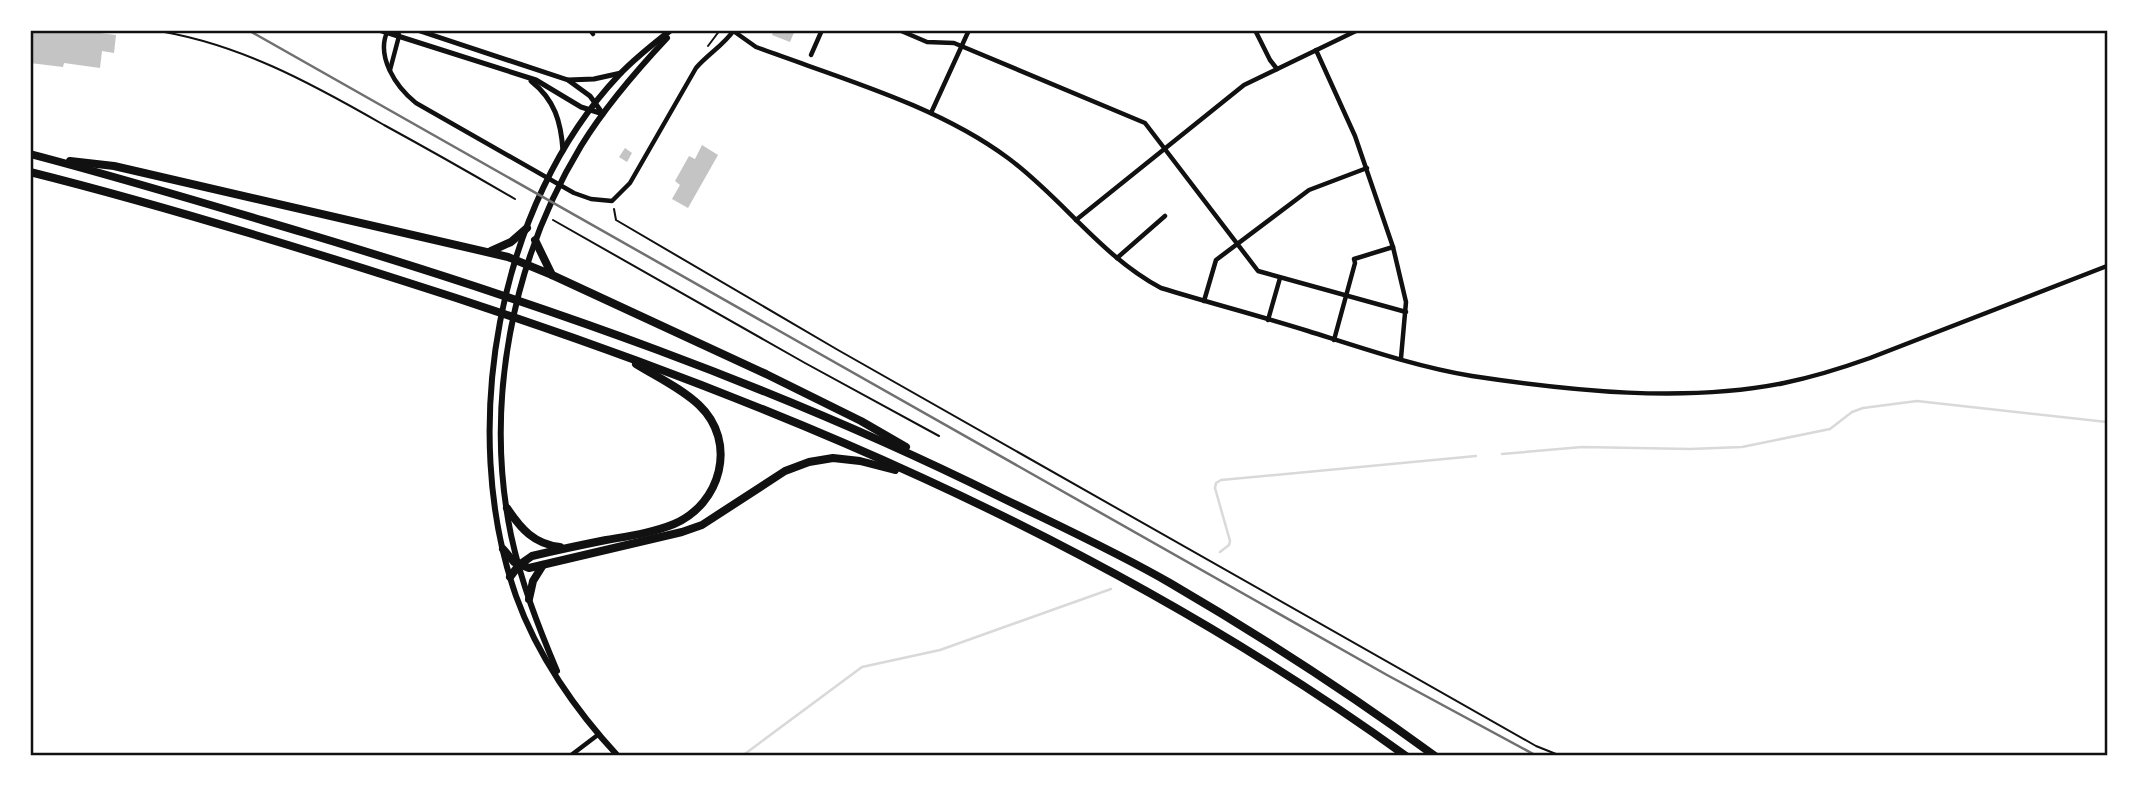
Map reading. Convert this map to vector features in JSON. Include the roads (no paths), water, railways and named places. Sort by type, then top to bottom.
[{"type":"highway","points":[[30,155],[114,166],[516,260],[849,415],[923,459]]},
{"type":"highway","points":[[40,157],[340,243],[586,324],[776,396],[923,459],[1167,581],[1371,709],[1435,756]]},
{"type":"highway","points":[[30,172],[346,263],[619,353],[789,419],[919,476],[1051,541],[1196,619],[1309,690],[1406,756]]},
{"type":"highway","points":[[490,252],[511,242],[527,228]]},
{"type":"highway","points":[[535,240],[552,275]]},
{"type":"highway","points":[[510,577],[519,565],[532,556],[656,531],[677,523],[697,510],[716,484],[721,449],[709,417],[681,392],[619,353]]},
{"type":"highway","points":[[503,548],[511,559],[529,568],[670,535],[702,525],[785,471],[810,462],[833,458],[860,461],[919,476]]},
{"type":"highway","points":[[507,508],[520,527],[534,539],[547,545],[570,547]]},
{"type":"highway","points":[[529,599],[534,581],[543,565]]},
{"type":"main road","points":[[618,756],[562,682],[532,634],[510,577],[492,478],[490,394],[496,337],[510,280],[527,228],[552,172],[590,111],[621,73],[673,30]]},
{"type":"main road","points":[[562,682],[529,599],[507,508],[502,456],[502,408],[509,341],[535,240],[547,220],[564,178],[603,114],[673,30]]},
{"type":"street","points":[[379,30],[398,33],[526,76],[590,111],[603,114]]},
{"type":"street","points":[[417,30],[568,79],[594,79],[621,73]]},
{"type":"street","points":[[387,31],[384,48],[390,71],[403,92],[416,103],[574,193],[591,199],[612,201],[630,183],[686,82],[708,55],[727,41],[733,30],[756,47],[931,113],[965,130],[1006,156],[1052,195],[1117,258],[1142,278],[1161,288],[1401,358],[1479,376],[1552,386],[1674,393],[1782,384],[1870,358],[2107,266]]},
{"type":"street","points":[[811,55],[822,30]]},
{"type":"street","points":[[900,30],[927,42],[954,43],[1145,123],[1258,271],[1406,312]]},
{"type":"street","points":[[931,113],[969,30]]},
{"type":"street","points":[[1255,30],[1277,69]]},
{"type":"street","points":[[1076,220],[1244,85],[1358,30]]},
{"type":"street","points":[[390,71],[398,33]]},
{"type":"street","points":[[1316,50],[1341,102],[1367,168],[1393,247],[1406,312],[1401,358]]},
{"type":"street","points":[[526,76],[543,91],[554,106],[562,129],[564,152]]},
{"type":"street","points":[[568,79],[596,103],[603,114]]},
{"type":"street","points":[[1204,301],[1216,261],[1309,190],[1367,168]]},
{"type":"street","points":[[1117,258],[1165,216]]},
{"type":"street","points":[[1334,340],[1354,259],[1393,247]]},
{"type":"street","points":[[1268,320],[1280,278]]},
{"type":"street","points":[[570,756],[599,734]]},
{"type":"lane","points":[[152,30],[171,33],[257,59],[318,87],[515,199]]},
{"type":"waterway","points":[[1502,454],[1582,447],[1742,447],[1830,429],[1852,412],[1863,408],[1917,401],[2107,422]]},
{"type":"waterway","points":[[1220,552],[1230,541],[1215,488],[1216,483],[1221,480],[1476,456]]},
{"type":"waterway","points":[[742,756],[862,667],[940,650],[1111,589]]},
{"type":"railway","points":[[248,30],[1387,675],[1537,756]]}]
